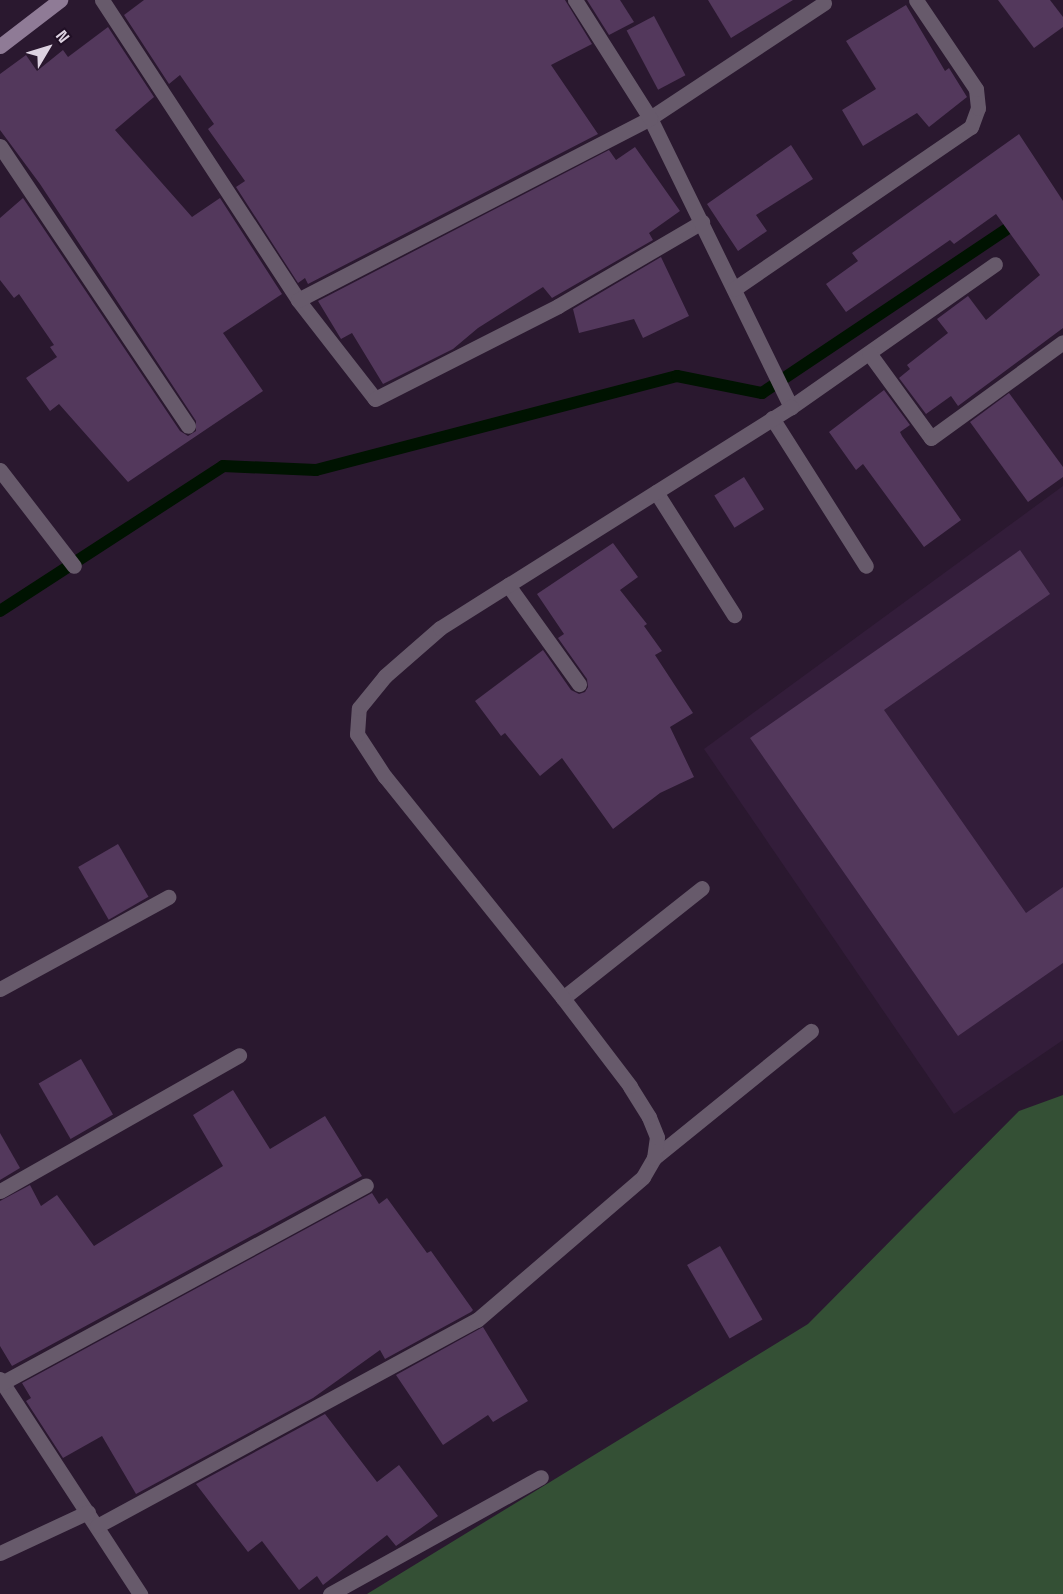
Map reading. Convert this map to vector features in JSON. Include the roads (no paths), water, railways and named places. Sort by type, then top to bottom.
[{"type":"street","points":[[0,45],[60,0]]},
{"type":"street","points":[[102,0],[298,300],[375,399],[558,306],[702,222]]},
{"type":"street","points":[[575,0],[650,118],[789,403]]},
{"type":"street","points":[[734,290],[970,127],[978,108],[976,89],[916,0]]},
{"type":"street","points":[[298,300],[650,118],[824,3]]},
{"type":"street","points":[[0,146],[188,426]]},
{"type":"street","points":[[654,1158],[657,1137],[649,1117],[630,1086],[563,998],[385,777],[357,734],[359,708],[385,676],[440,628],[772,418],[789,403],[869,352],[995,264]]},
{"type":"street","points":[[869,352],[932,438],[1063,342]]},
{"type":"street","points":[[772,418],[866,566]]},
{"type":"street","points":[[0,470],[74,566]]},
{"type":"street","points":[[656,492],[734,615]]},
{"type":"street","points":[[508,585],[579,684]]},
{"type":"street","points":[[563,998],[702,888]]},
{"type":"street","points":[[0,989],[168,897]]},
{"type":"street","points":[[97,1526],[477,1320],[643,1176],[654,1158],[811,1031]]},
{"type":"street","points":[[0,1191],[239,1055]]},
{"type":"street","points":[[140,1594],[1,1381],[366,1185]]},
{"type":"street","points":[[330,1594],[541,1477]]},
{"type":"street","points":[[0,1553],[87,1512]]},
{"type":"waterway","points":[[0,611],[223,466],[316,470],[677,376],[762,393],[1020,220]]}]
